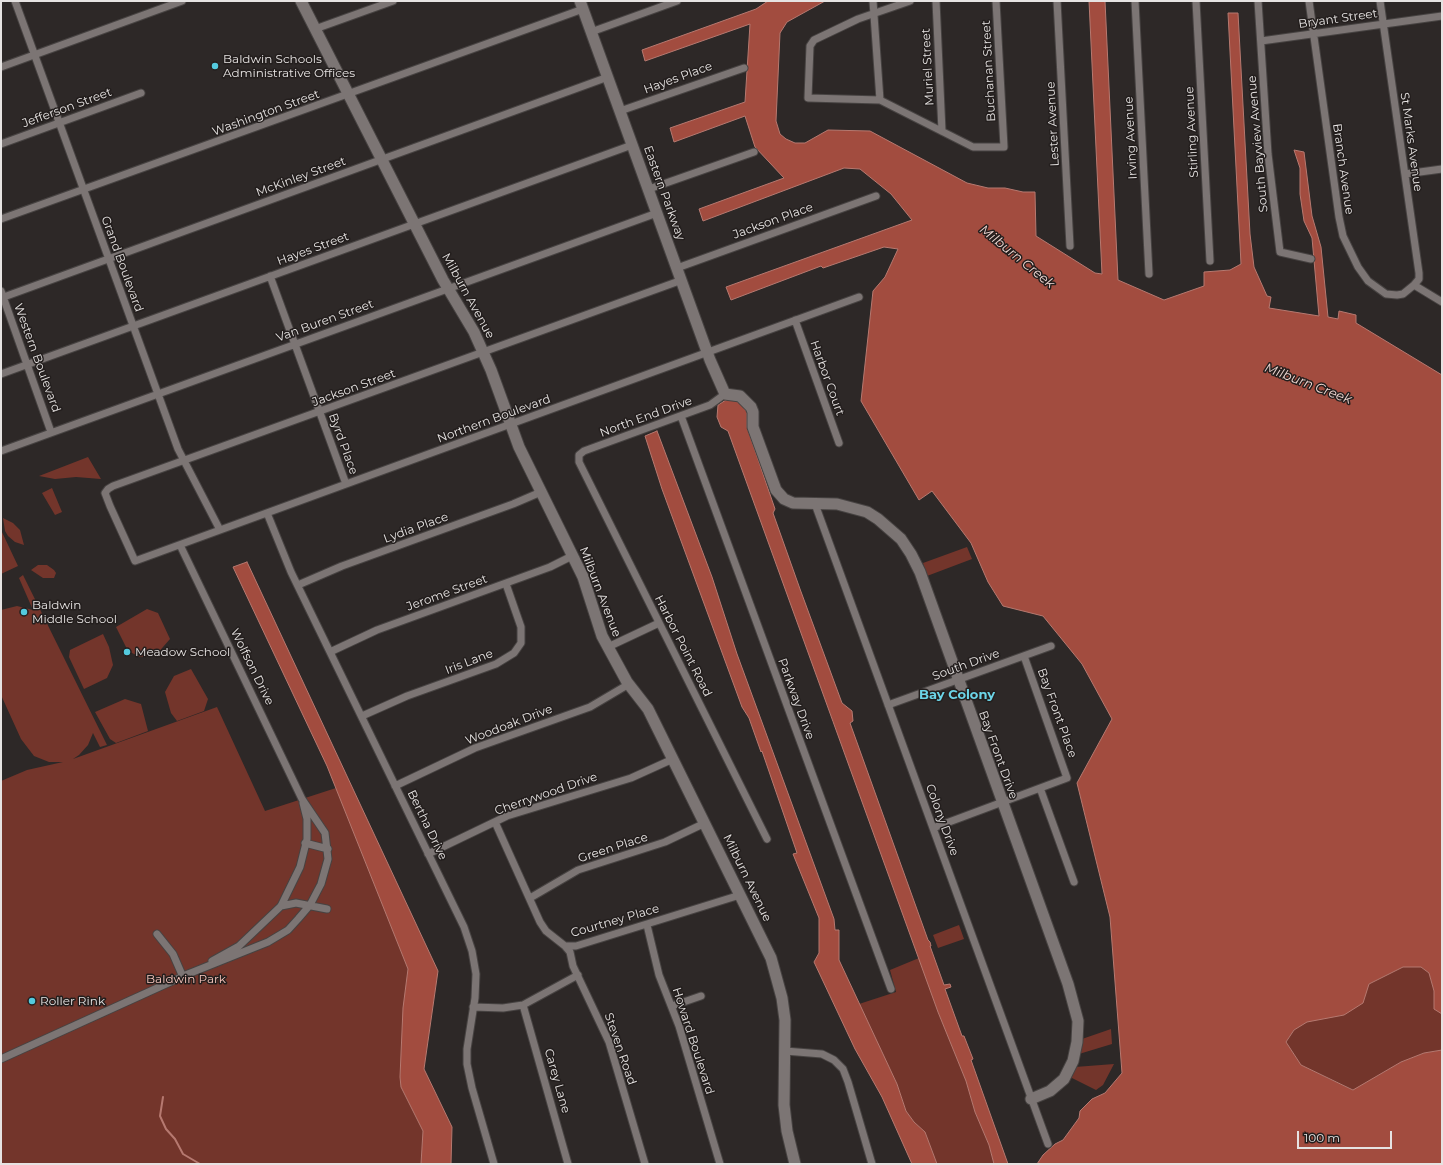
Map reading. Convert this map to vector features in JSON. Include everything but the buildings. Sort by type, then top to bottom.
[{"type":"street","name":"Grand Boulevard","points":[[15,1],[178,449],[220,530]]},
{"type":"street","points":[[1,67],[182,1]]},
{"type":"street","name":"Milburn Avenue","points":[[301,1],[448,288],[484,352],[519,447],[583,577],[596,622],[616,664],[648,709],[762,937],[777,975],[785,1020],[784,1105],[787,1132],[796,1164]]},
{"type":"street","points":[[316,29],[393,1]]},
{"type":"street","points":[[592,32],[677,1]]},
{"type":"street","points":[[874,1],[880,100]]},
{"type":"street","points":[[910,1],[875,13],[814,40],[810,46],[808,98],[880,100],[942,131]]},
{"type":"street","name":"Muriel Street","points":[[936,1],[942,131]]},
{"type":"street","name":"Buchanan Street","points":[[942,131],[973,147],[1004,147],[996,1]]},
{"type":"street","name":"Lester Avenue","points":[[1057,1],[1070,246]]},
{"type":"street","name":"Irving Avenue","points":[[1135,1],[1149,274]]},
{"type":"street","name":"Stirling Avenue","points":[[1196,1],[1210,261]]},
{"type":"street","name":"South Bayview Avenue","points":[[1258,1],[1268,154],[1280,252],[1311,259]]},
{"type":"street","name":"Branch Avenue","points":[[1308,1],[1339,218],[1343,236],[1358,267],[1368,281],[1377,289],[1386,294],[1398,295],[1403,294],[1414,285]]},
{"type":"street","name":"St Marks Avenue","points":[[1380,1],[1419,273],[1419,279],[1414,285]]},
{"type":"street","name":"Eastern Parkway","points":[[581,5],[708,352],[725,394]]},
{"type":"street","name":"Washington Street","points":[[1,219],[349,94],[581,5]]},
{"type":"street","name":"Bryant Street","points":[[1261,41],[1442,16]]},
{"type":"street","name":"Hayes Place","points":[[620,111],[736,69],[744,68]]},
{"type":"street","name":"McKinley Street","points":[[2,295],[608,77]]},
{"type":"street","name":"Jefferson Street","points":[[1,144],[141,93]]},
{"type":"street","name":"Hayes Street","points":[[1,374],[632,145]]},
{"type":"street","points":[[649,189],[754,152]]},
{"type":"street","points":[[1405,174],[1442,169]]},
{"type":"street","name":"Jackson Place","points":[[677,268],[876,196]]},
{"type":"street","name":"Van Buren Street","points":[[1,451],[657,213]]},
{"type":"street","name":"Byrd Place","points":[[270,276],[346,484]]},
{"type":"street","name":"Jackson Street","points":[[135,561],[105,493],[113,486],[682,280]]},
{"type":"street","points":[[1414,285],[1442,302]]},
{"type":"street","name":"Western Boulevard","points":[[2,295],[52,432]]},
{"type":"street","name":"Northern Boulevard","points":[[135,561],[859,297]]},
{"type":"street","name":"Harbor Court","points":[[794,320],[838,442]]},
{"type":"street","name":"North End Drive","points":[[579,462],[579,455],[584,451],[710,405],[725,394]]},
{"type":"street","name":"Bay Front Drive","points":[[725,394],[740,396],[751,407],[753,412],[753,427],[776,490],[780,495],[793,503],[837,504],[867,512],[888,526],[902,539],[912,554],[920,572],[1068,984],[1078,1021],[1077,1042],[1073,1061],[1064,1079],[1050,1091],[1031,1099]]},
{"type":"street","name":"Parkway Drive","points":[[681,416],[891,989]]},
{"type":"street","name":"Harbor Point Road","points":[[579,462],[767,839]]},
{"type":"street","name":"Lydia Place","points":[[298,585],[342,566],[514,504],[541,492]]},
{"type":"street","name":"Colony Drive","points":[[815,504],[1048,1144]]},
{"type":"street","name":"Bertha Drive","points":[[267,513],[276,539],[464,927],[472,951],[476,974],[469,1030],[467,1064],[472,1088],[494,1164]]},
{"type":"street","name":"Wolfson Drive","points":[[180,545],[302,799],[325,833],[328,849],[328,860],[323,878],[310,905],[288,930],[268,942],[186,975]]},
{"type":"street","name":"Jerome Street","points":[[330,652],[377,630],[506,584],[550,567],[572,556]]},
{"type":"street","name":"Iris Lane","points":[[362,716],[407,696],[496,664],[514,653],[521,643],[521,627],[506,584]]},
{"type":"street","points":[[608,647],[659,623]]},
{"type":"street","name":"South Drive","points":[[888,705],[1051,646]]},
{"type":"street","name":"Bay Front Place","points":[[1024,656],[1068,778],[1040,788]]},
{"type":"street","name":"Woodoak Drive","points":[[395,786],[475,748],[590,706],[629,684]]},
{"type":"street","name":"Cherrywood Drive","points":[[428,854],[518,812],[630,778],[673,759]]},
{"type":"street","points":[[933,828],[1040,788],[1074,882]]},
{"type":"street","name":"Wolfson Drive","points":[[186,975],[239,946],[281,906],[300,866],[305,843],[307,819],[302,799]]},
{"type":"street","name":"Courtney Place","points":[[495,822],[546,931],[565,946],[576,946],[740,895]]},
{"type":"street","name":"Green Place","points":[[530,898],[578,870],[665,842],[706,823]]},
{"type":"street","points":[[305,843],[328,849]]},
{"type":"street","points":[[281,906],[296,903],[327,909]]},
{"type":"street","name":"Howard Boulevard","points":[[647,925],[659,974],[672,1006],[720,1164]]},
{"type":"street","points":[[1,1059],[186,975],[173,954],[157,934]]},
{"type":"street","name":"Steven Road","points":[[565,946],[570,952],[573,966],[609,1042],[644,1164]]},
{"type":"street","points":[[473,1007],[503,1008],[523,1005],[578,975]]},
{"type":"street","points":[[672,1006],[701,996]]},
{"type":"street","name":"Carey Lane","points":[[523,1005],[568,1164]]},
{"type":"street","points":[[785,1050],[822,1054],[837,1062],[843,1069],[872,1164]]},
{"type":"green space","points":[[88,457],[101,479],[76,477],[55,479],[39,476]]},
{"type":"green space","points":[[52,488],[62,512],[55,515],[42,493]]},
{"type":"green space","points":[[3,518],[13,523],[20,530],[24,545],[15,542],[8,536],[5,531]]},
{"type":"green space","points":[[1,530],[18,566],[1,574]]},
{"type":"green space","points":[[967,547],[972,559],[927,576],[923,563]]},
{"type":"green space","points":[[38,565],[47,565],[54,570],[56,573],[54,578],[43,578],[31,570]]},
{"type":"green space","name":"Baldwin Park","points":[[23,575],[107,745],[100,747],[93,733],[88,745],[73,759],[217,707],[265,811],[336,788],[408,969],[400,1077],[401,1087],[423,1131],[421,1164],[1,1164],[1,781],[27,770],[63,762],[49,762],[34,756],[21,739],[1,695],[1,610],[17,606],[33,610],[19,578]]},
{"type":"green space","points":[[147,609],[158,613],[170,639],[156,655],[140,657],[128,651],[116,627]]},
{"type":"green space","points":[[103,634],[109,647],[113,665],[107,678],[84,689],[69,657],[70,650]]},
{"type":"green space","points":[[191,669],[208,699],[204,711],[177,721],[171,713],[165,692],[174,676]]},
{"type":"green space","points":[[125,699],[141,704],[148,731],[116,743],[110,739],[95,712]]},
{"type":"green space","points":[[959,925],[964,939],[938,948],[933,935]]},
{"type":"green space","points":[[919,958],[938,1012],[966,1081],[975,1112],[989,1145],[994,1164],[937,1164],[925,1132],[914,1122],[906,1111],[897,1084],[859,1004],[896,992],[890,970]]},
{"type":"green space","points":[[1403,967],[1421,967],[1429,973],[1434,991],[1434,1008],[1442,1014],[1442,1050],[1424,1053],[1401,1062],[1354,1090],[1301,1065],[1286,1042],[1294,1030],[1307,1021],[1344,1015],[1369,984]]},
{"type":"green space","points":[[1111,1029],[1112,1044],[1079,1054],[1082,1039]]},
{"type":"green space","points":[[1114,1064],[1103,1085],[1096,1090],[1070,1077],[1075,1067]]},
{"type":"water","name":"Milburn Creek","points":[[768,1],[825,1],[787,22],[780,33],[776,121],[780,134],[786,139],[795,143],[805,143],[828,130],[870,131],[967,183],[988,188],[1005,188],[1023,192],[1035,192],[1036,236],[1095,273],[1102,274],[1089,1],[1105,1],[1118,280],[1164,300],[1204,286],[1204,272],[1230,270],[1241,264],[1228,13],[1238,13],[1250,234],[1254,267],[1267,296],[1271,297],[1269,308],[1319,316],[1312,238],[1304,221],[1300,194],[1300,168],[1294,150],[1304,152],[1312,216],[1321,247],[1328,317],[1338,319],[1339,311],[1356,315],[1356,323],[1442,375],[1442,1014],[1434,1009],[1434,991],[1429,973],[1421,967],[1403,967],[1369,984],[1363,1003],[1344,1015],[1307,1022],[1294,1030],[1286,1042],[1301,1065],[1353,1090],[1401,1062],[1424,1053],[1442,1050],[1442,1164],[1037,1164],[1043,1155],[1055,1144],[1063,1140],[1079,1118],[1080,1111],[1092,1099],[1105,1093],[1122,1073],[1110,917],[1077,783],[1112,719],[1082,664],[1043,616],[1003,606],[988,582],[971,543],[932,491],[919,500],[861,401],[873,291],[885,277],[898,249],[884,247],[823,268],[821,266],[731,300],[726,287],[912,220],[891,194],[860,169],[844,168],[703,221],[699,209],[784,178],[755,147],[745,116],[674,142],[670,128],[745,102],[750,24],[645,61],[642,50],[756,9]]},
{"type":"water","points":[[726,400],[733,400],[740,403],[747,412],[747,427],[775,509],[773,513],[842,703],[852,711],[853,721],[850,723],[930,942],[930,946],[944,985],[950,984],[951,987],[945,989],[962,1036],[964,1036],[973,1059],[971,1060],[1008,1164],[994,1164],[989,1145],[975,1112],[966,1081],[938,1012],[728,431],[721,427],[717,417],[718,405]]},
{"type":"water","points":[[657,431],[712,577],[737,654],[834,919],[835,930],[839,930],[839,960],[897,1084],[906,1111],[914,1122],[925,1132],[937,1164],[912,1164],[882,1097],[855,1049],[814,962],[819,953],[819,918],[793,854],[797,853],[762,751],[761,752],[749,718],[742,707],[662,489],[645,436]]},
{"type":"water","points":[[247,562],[438,971],[424,1069],[452,1127],[451,1164],[421,1164],[423,1131],[401,1087],[400,1077],[403,1008],[408,969],[327,766],[233,567]]},
{"type":"waterway","points":[[163,1097],[160,1116],[166,1129],[175,1139],[183,1154],[200,1164]]},
{"type":"place","name":"Baldwin Schools Administrative Offices","points":[[215,66]]},
{"type":"place","name":"Baldwin Middle School","points":[[24,612]]},
{"type":"place","name":"Meadow School","points":[[127,652]]},
{"type":"place","name":"Roller Rink","points":[[32,1001]]},
{"type":"district","name":"Bay Colony","points":[[957,695]]}]
